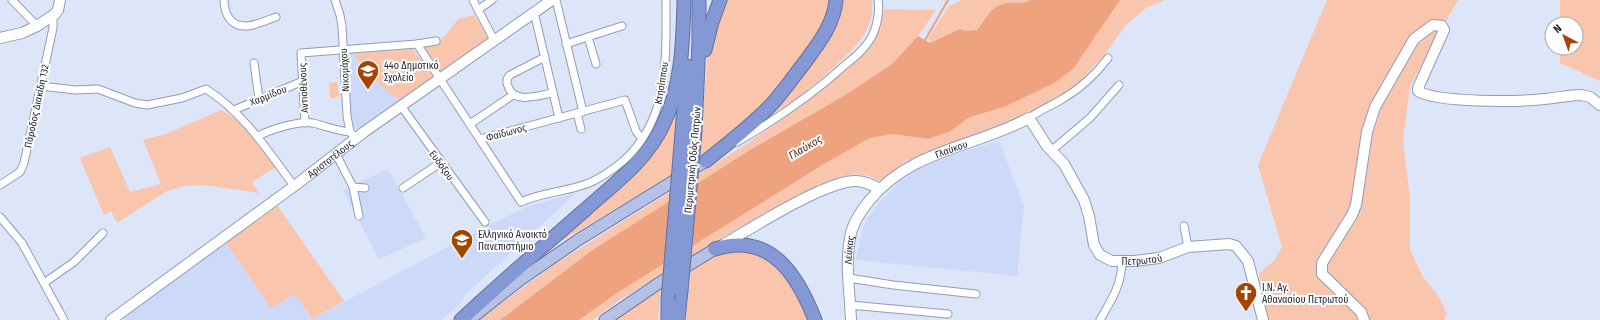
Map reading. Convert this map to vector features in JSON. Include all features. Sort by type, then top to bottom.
[{"type":"highway","name":"Περιμετρική Οδός Πατρών","points":[[678,320],[677,296],[688,132],[686,0]]},
{"type":"highway","points":[[461,320],[619,179],[650,146],[665,122],[675,90],[686,0]]},
{"type":"highway","name":"Περιμετρική Οδός Πατρών","points":[[688,132],[696,113],[699,42],[698,0]]},
{"type":"highway","points":[[696,113],[705,48],[720,0]]},
{"type":"highway","points":[[706,161],[752,124],[783,90],[822,39],[830,26],[835,10],[836,0]]},
{"type":"highway","points":[[716,249],[725,246],[746,245],[771,254],[784,264],[792,274],[800,286],[815,320]]},
{"type":"highway","name":"Περιμετρική Οδός Πατρών","points":[[668,320],[677,296]]},
{"type":"highway","points":[[677,296],[682,320]]},
{"type":"main road","points":[[469,320],[520,280],[571,244],[706,161]]},
{"type":"main road","points":[[605,320],[716,249]]},
{"type":"street","points":[[12,0],[38,26]]},
{"type":"street","points":[[0,38],[25,32],[38,26],[58,10],[60,0]]},
{"type":"street","points":[[224,0],[225,12],[230,20],[236,25],[247,26],[276,17]]},
{"type":"street","name":"Νικομάχου","points":[[335,0],[341,19],[346,107],[353,135]]},
{"type":"street","points":[[473,0],[494,40]]},
{"type":"street","points":[[478,10],[492,0]]},
{"type":"street","name":"Αριστοτέλους","points":[[111,320],[336,154],[353,135],[401,106],[552,0]]},
{"type":"street","points":[[556,0],[580,112],[581,129]]},
{"type":"street","name":"Κτησίππου","points":[[588,183],[602,176],[618,165],[633,151],[654,118],[662,94],[665,68],[666,0]]},
{"type":"street","points":[[706,161],[810,96],[861,51],[873,35],[877,20],[878,0]]},
{"type":"street","points":[[534,12],[559,118]]},
{"type":"street","name":"Πάροδος Διακίδη 132","points":[[0,185],[18,174],[22,168],[53,28],[52,16]]},
{"type":"street","points":[[566,44],[622,26]]},
{"type":"street","points":[[1364,320],[1361,312],[1322,274],[1322,263],[1352,215],[1356,205],[1367,132],[1375,107],[1414,39],[1433,26],[1442,26],[1444,30],[1418,88],[1418,91],[1422,94],[1439,98],[1506,101],[1581,95],[1590,97],[1600,105]]},
{"type":"street","points":[[588,37],[596,64]]},
{"type":"street","points":[[343,49],[417,44],[436,41]]},
{"type":"street","points":[[417,44],[481,139]]},
{"type":"street","name":"Αντισθένους","points":[[305,123],[301,53],[343,49]]},
{"type":"street","points":[[545,57],[509,76],[507,84],[513,95],[522,98],[554,93]]},
{"type":"street","points":[[1029,118],[1075,91],[1096,73],[1108,58]]},
{"type":"street","points":[[254,63],[259,99]]},
{"type":"street","name":"Χαρμίδου","points":[[234,110],[303,81]]},
{"type":"street","points":[[1051,151],[1090,118],[1118,84]]},
{"type":"street","points":[[40,86],[76,90],[98,89],[129,102],[141,105],[165,102],[206,89],[234,110],[258,136],[294,186]]},
{"type":"street","points":[[470,124],[513,95]]},
{"type":"street","name":"Φαίδωνος","points":[[588,183],[533,197],[521,202],[481,139],[625,100],[636,131],[642,139]]},
{"type":"street","name":"Ευδόξου","points":[[401,106],[440,163],[485,222]]},
{"type":"street","name":"Πετρωτού","points":[[1029,118],[1044,143],[1064,164],[1084,200],[1089,216],[1095,248],[1100,255],[1106,259],[1122,262],[1159,258],[1188,247],[1230,244],[1236,246],[1248,261],[1263,320]]},
{"type":"street","name":"Γλαύκου","points":[[879,189],[886,182],[917,162],[1029,118]]},
{"type":"street","points":[[258,136],[305,123],[311,123],[343,131],[353,135]]},
{"type":"street","points":[[336,154],[353,187],[359,216]]},
{"type":"street","points":[[403,188],[440,163]]},
{"type":"street","points":[[716,249],[782,210],[835,186],[851,181],[861,181],[873,185],[879,189]]},
{"type":"street","points":[[353,187],[365,188]]},
{"type":"street","name":"Λεύκας","points":[[851,320],[848,252],[853,227],[860,212],[879,189]]},
{"type":"street","points":[[0,217],[22,243],[64,320]]},
{"type":"street","points":[[1184,226],[1188,247]]},
{"type":"street","points":[[44,283],[74,262],[103,233]]},
{"type":"street","points":[[1100,320],[1119,286],[1122,262]]},
{"type":"street","points":[[849,278],[900,286],[976,294]]},
{"type":"street","points":[[850,305],[948,314]]},
{"type":"shaded area","points":[[724,0],[831,0],[825,23],[766,103],[700,157],[708,47]]},
{"type":"shaded area","points":[[842,0],[872,0],[870,20],[862,38],[846,55],[806,91],[774,111]]},
{"type":"shaded area","points":[[962,0],[1031,0],[1007,3],[998,6],[991,11],[977,30],[965,31],[960,29],[930,43],[928,39],[949,6]]},
{"type":"shaded area","points":[[1120,0],[1164,0],[1146,8],[1126,25],[1105,54],[1071,91],[1029,115],[904,162],[883,179],[878,181],[869,176],[856,174],[835,179],[796,196],[735,230],[655,278],[617,302],[593,320],[579,320],[617,293],[824,164],[870,138],[892,134],[928,139],[949,132],[970,117],[1004,107],[1104,22]]},
{"type":"shaded area","points":[[1327,0],[1458,0],[1410,86],[1403,140],[1410,199],[1410,249],[1423,277],[1438,295],[1447,314],[1444,320],[1267,320],[1259,273],[1274,261],[1282,247],[1258,165]]},
{"type":"shaded area","points":[[1560,0],[1600,0],[1600,81],[1560,63],[1560,56],[1584,56],[1584,16],[1560,16]]},
{"type":"shaded area","points":[[884,9],[936,10],[918,36],[892,64],[847,94],[750,150],[591,251],[500,320],[479,320],[552,266],[748,143],[826,87],[865,51],[881,26]]},
{"type":"shaded area","points":[[475,15],[489,39],[440,72],[423,48],[435,44],[445,36],[458,19]]},
{"type":"shaded area","points":[[413,49],[433,77],[399,100],[379,84],[362,67],[353,53]]},
{"type":"shaded area","name":"44ο Δημοτικό Σχολείο","points":[[348,53],[353,53],[360,64],[375,81],[399,100],[357,129],[353,128],[351,116]]},
{"type":"shaded area","points":[[337,82],[339,97],[330,98],[329,83]]},
{"type":"shaded area","points":[[678,97],[671,176],[563,240],[561,239],[615,191]]},
{"type":"shaded area","points":[[221,110],[244,128],[258,143],[276,167],[252,182],[259,193],[204,185],[184,186],[167,191],[117,223],[111,211],[104,215],[80,158],[110,147],[130,192],[161,184],[143,140],[166,134]]},
{"type":"shaded area","points":[[999,141],[1024,205],[1017,276],[856,260],[862,231],[867,219],[876,206],[900,181],[925,165]]},
{"type":"shaded area","points":[[388,169],[426,238],[379,259],[343,190]]},
{"type":"shaded area","points":[[576,193],[465,295],[462,302],[441,320],[126,320],[124,317],[225,242],[271,308],[296,293],[312,319],[487,226],[529,206]]},
{"type":"shaded area","points":[[277,205],[344,301],[312,319],[295,294],[271,308],[225,242]]},
{"type":"shaded area","points":[[749,250],[767,257],[793,285],[810,320],[686,320],[691,270],[723,252]]},
{"type":"shaded area","points":[[661,288],[658,320],[612,320]]},
{"type":"water","name":"Γλαύκος","points":[[1031,0],[1120,0],[1073,69],[1054,83],[1004,107],[970,117],[949,132],[928,139],[892,134],[870,138],[824,164],[617,293],[579,320],[500,320],[591,251],[750,150],[847,94],[892,64],[918,36],[930,43],[960,29],[965,31],[977,30],[991,11],[998,6],[1007,3]]},
{"type":"waterway","points":[[924,42],[948,0]]},
{"type":"place","name":"44ο Δημοτικό Σχολείο","points":[[368,90]]},
{"type":"place","name":"Ελληνικό Ανοικτό Πανεπιστήμιο","points":[[462,260]]},
{"type":"place","name":"Ι.Ν. Αγ. Αθανασίου Πετρωτού","points":[[1246,312]]}]
